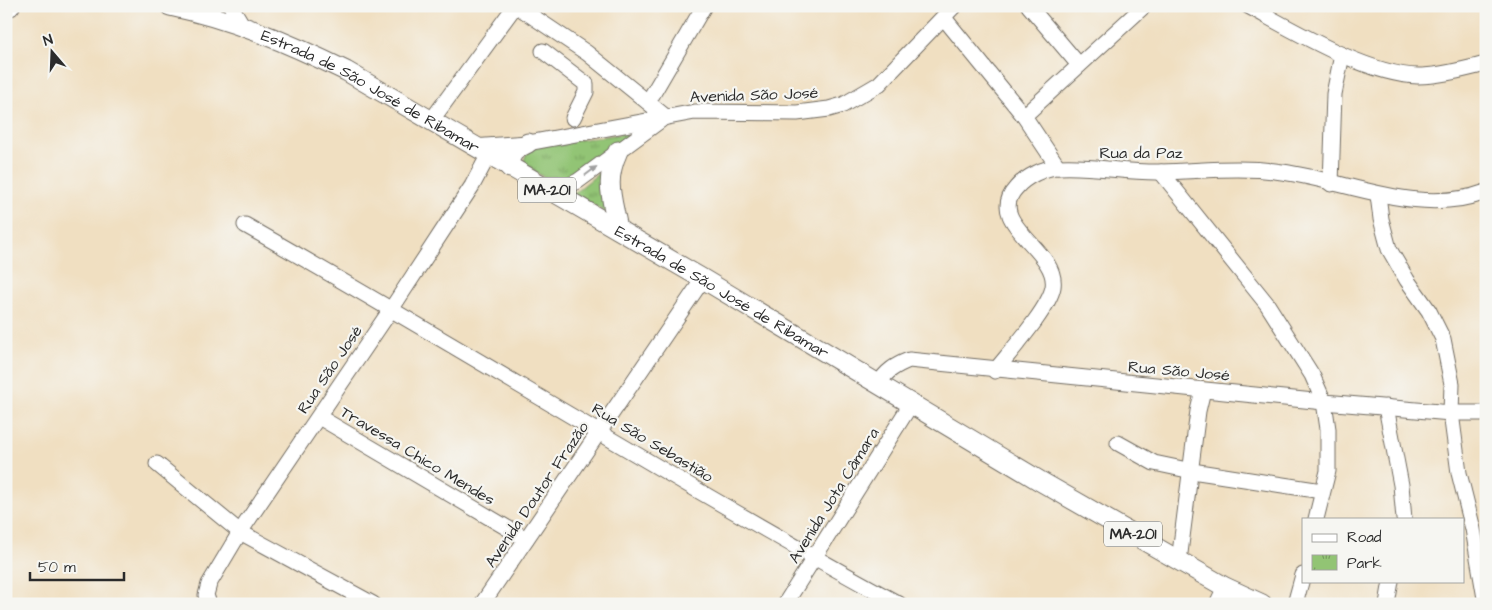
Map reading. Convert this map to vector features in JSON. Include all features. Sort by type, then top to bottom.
[{"type":"main road","name":"Estrada de São José de Ribamar","points":[[170,6],[243,26],[298,48],[346,71],[472,147],[618,229],[910,404],[1179,561],[1220,598],[1262,604]]},
{"type":"main road","points":[[510,168],[510,157],[513,152],[528,143]]},
{"type":"main road","points":[[618,151],[610,168],[610,182],[618,229]]},
{"type":"street","points":[[231,6],[243,26]]},
{"type":"street","points":[[431,121],[516,6],[580,48],[666,116]]},
{"type":"street","points":[[648,102],[704,6]]},
{"type":"street","name":"Avenida São José","points":[[472,147],[528,143],[666,116],[707,111],[797,114],[814,112],[843,104],[879,84],[954,6]]},
{"type":"street","points":[[1029,6],[1079,65]]},
{"type":"street","points":[[1024,116],[1144,6]]},
{"type":"street","points":[[1248,6],[1342,55],[1373,67],[1416,76],[1440,75],[1486,64]]},
{"type":"street","points":[[944,18],[1024,116],[1058,166]]},
{"type":"street","points":[[566,66],[580,48]]},
{"type":"street","points":[[543,51],[566,66],[586,84],[587,88],[573,118]]},
{"type":"street","points":[[1331,184],[1334,94],[1342,55]]},
{"type":"street","name":"Avenida São José","points":[[548,191],[572,185],[666,116]]},
{"type":"street","name":"Rua São José","points":[[209,604],[206,595],[209,584],[240,532],[392,308],[472,186],[488,156]]},
{"type":"street","name":"Rua da Paz","points":[[995,371],[1037,317],[1052,289],[1054,276],[1049,264],[1011,221],[1008,207],[1010,196],[1017,186],[1034,174],[1058,166],[1161,172],[1247,168],[1284,172],[1378,195],[1443,202],[1466,200],[1486,192]]},
{"type":"street","points":[[1161,172],[1266,304],[1312,375],[1324,402],[1328,429],[1328,471],[1316,518]]},
{"type":"street","points":[[1378,195],[1381,220],[1390,249],[1407,280],[1429,311],[1443,339],[1452,384],[1451,413],[1459,474],[1472,528],[1476,565],[1486,604]]},
{"type":"street","name":"Rua São Sebastião","points":[[245,225],[392,308],[814,558],[899,604]]},
{"type":"street","name":"Avenida Doutor Frazão","points":[[482,604],[703,279]]},
{"type":"street","name":"Rua São José","points":[[878,384],[894,366],[909,360],[995,371],[1324,402],[1451,413],[1486,413]]},
{"type":"street","points":[[1179,561],[1192,471],[1198,410],[1203,390]]},
{"type":"street","name":"Avenida Jota Câmara","points":[[785,604],[910,404]]},
{"type":"street","points":[[1386,407],[1401,485],[1404,518]]},
{"type":"street","name":"Travessa Chico Mendes","points":[[319,417],[526,539]]},
{"type":"street","points":[[1118,443],[1154,463],[1192,471],[1322,490]]},
{"type":"street","points":[[157,464],[240,532],[373,604]]},
{"type":"street","points":[[1295,604],[1302,579]]},
{"type":"street","points":[[1387,604],[1391,582]]},
{"type":"green space","points":[[634,132],[571,177],[543,177],[523,163],[527,152],[537,146]]},
{"type":"green space","points":[[605,168],[609,214],[573,194]]}]
